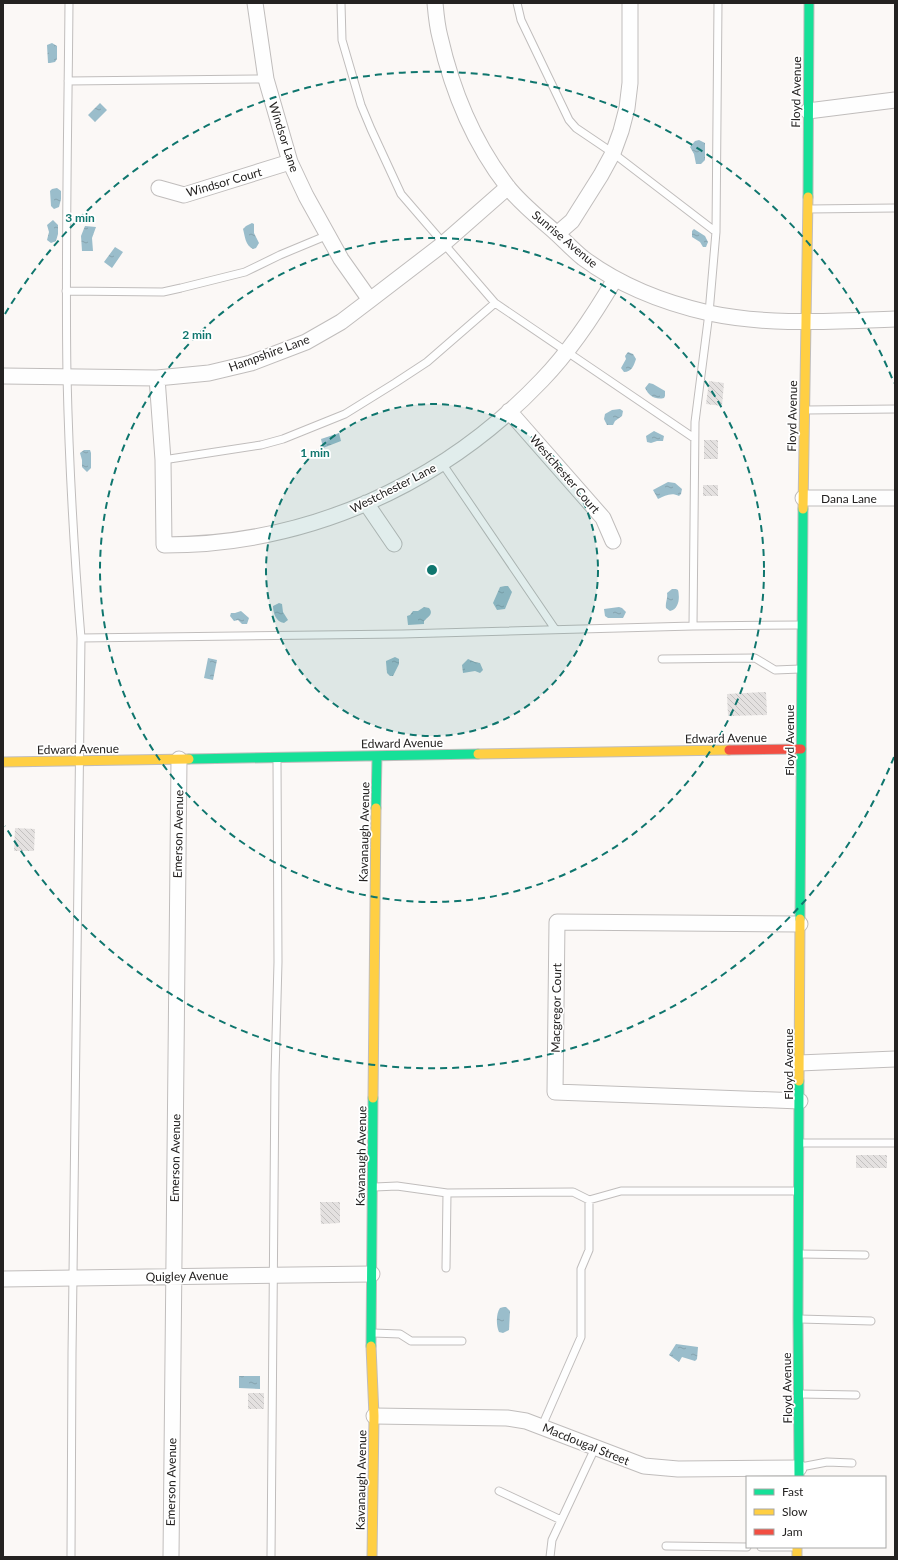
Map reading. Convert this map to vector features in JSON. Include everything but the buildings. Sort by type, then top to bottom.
[{"type":"street","name":"Windsor Lane","points":[[255,3],[266,79],[290,162],[306,196],[341,259],[370,300]]},
{"type":"street","name":"Sunrise Avenue","points":[[435,3],[439,36],[449,72],[464,112],[477,138],[508,187],[582,257],[616,279],[672,303],[709,313],[741,318],[806,323],[895,319]]},
{"type":"street","points":[[557,234],[572,221],[613,153],[621,131],[627,108],[630,84],[630,3]]},
{"type":"street","name":"Floyd Avenue","points":[[799,1472],[798,1191],[800,1101],[803,498],[809,3]]},
{"type":"street","points":[[808,111],[895,100]]},
{"type":"street","name":"Windsor Court","points":[[158,188],[184,195],[290,162]]},
{"type":"street","name":"Hampshire Lane","points":[[3,376],[157,378],[210,373],[251,363],[306,342],[341,322],[443,244],[508,187]]},
{"type":"street","name":"Westchester Lane","points":[[157,378],[163,460],[164,545],[228,542],[276,533],[342,514],[419,478],[490,429],[543,379],[566,352],[597,310],[616,279]]},
{"type":"street","name":"Westchester Court","points":[[509,411],[603,518],[613,541]]},
{"type":"street","name":"Dana Lane","points":[[803,498],[895,498]]},
{"type":"street","points":[[366,503],[394,544]]},
{"type":"street","name":"Edward Avenue","points":[[3,762],[802,749]]},
{"type":"street","name":"Kavanaugh Avenue","points":[[372,1557],[374,1416],[371,1333],[377,756]]},
{"type":"street","name":"Emerson Avenue","points":[[171,1557],[179,759]]},
{"type":"street","name":"Macgregor Court","points":[[800,924],[557,922],[555,1092],[800,1101]]},
{"type":"street","points":[[799,1063],[895,1059]]},
{"type":"street","name":"Quigley Avenue","points":[[3,1279],[372,1274]]},
{"type":"street","name":"Macdougal Street","points":[[374,1416],[507,1418],[526,1421],[542,1426],[644,1466],[671,1469],[799,1472]]},
{"type":"lane","points":[[69,3],[66,290],[67,377],[73,524],[81,638],[71,1557]]},
{"type":"lane","points":[[341,3],[342,40],[361,105],[401,194],[495,303],[694,438]]},
{"type":"lane","points":[[517,3],[521,20],[569,120],[576,128],[613,153],[716,232]]},
{"type":"lane","points":[[693,626],[694,438],[709,313],[716,232],[718,3]]},
{"type":"lane","points":[[68,80],[266,79]]},
{"type":"lane","points":[[807,209],[895,208]]},
{"type":"lane","points":[[66,290],[169,291],[246,272],[280,255],[328,235]]},
{"type":"lane","points":[[163,460],[261,445],[283,439],[345,414],[382,392],[427,362],[495,303]]},
{"type":"lane","points":[[804,410],[895,409]]},
{"type":"lane","points":[[442,463],[555,629]]},
{"type":"lane","points":[[81,638],[402,634],[555,629],[802,625]]},
{"type":"lane","points":[[662,659],[755,658],[775,670],[802,669]]},
{"type":"lane","points":[[271,1557],[275,1075],[278,962],[277,757]]},
{"type":"lane","points":[[799,1143],[895,1143]]},
{"type":"lane","points":[[372,1187],[397,1186],[447,1193],[573,1192],[589,1200],[621,1191],[798,1191]]},
{"type":"lane","points":[[446,1268],[447,1193]]},
{"type":"lane","points":[[542,1426],[581,1337],[581,1269],[589,1250],[589,1200]]},
{"type":"lane","points":[[798,1254],[865,1255]]},
{"type":"lane","points":[[798,1319],[871,1321]]},
{"type":"lane","points":[[371,1333],[400,1334],[411,1341],[462,1341]]},
{"type":"lane","points":[[799,1394],[856,1395]]},
{"type":"lane","points":[[550,1557],[552,1540],[595,1448]]},
{"type":"lane","points":[[799,1472],[827,1462],[852,1463]]},
{"type":"lane","points":[[499,1491],[561,1520]]},
{"type":"lane","points":[[666,1546],[746,1547]]},
{"type":"water","points":[[52,43],[57,46],[57,59],[55,62],[48,63],[47,45]]},
{"type":"water","points":[[100,103],[107,110],[95,122],[88,115]]},
{"type":"water","points":[[699,140],[705,143],[705,160],[701,164],[696,164],[694,154],[690,147],[695,141]]},
{"type":"water","points":[[57,188],[61,191],[61,199],[59,207],[54,209],[51,206],[50,191]]},
{"type":"water","points":[[53,220],[58,225],[58,234],[56,241],[51,243],[47,240],[49,232],[47,225]]},
{"type":"water","points":[[252,223],[254,224],[254,233],[259,243],[256,248],[253,249],[247,243],[243,229]]},
{"type":"water","points":[[85,226],[96,227],[92,238],[93,251],[82,251],[81,236]]},
{"type":"water","points":[[694,229],[705,236],[708,242],[706,247],[703,247],[700,242],[692,237],[692,231]]},
{"type":"water","points":[[115,247],[123,252],[112,268],[104,262]]},
{"type":"water","points":[[628,352],[633,354],[636,359],[631,369],[624,372],[621,368]]},
{"type":"water","points":[[649,383],[665,391],[664,398],[655,398],[648,393],[645,388]]},
{"type":"water","points":[[620,409],[623,411],[622,416],[615,421],[613,425],[607,425],[604,419],[605,414],[612,410]]},
{"type":"water","points":[[654,431],[664,436],[663,441],[651,443],[647,442],[646,436]]},
{"type":"water","points":[[339,433],[341,441],[323,448],[321,439]]},
{"type":"water","points":[[84,450],[90,450],[91,453],[91,468],[87,472],[82,467],[80,453]]},
{"type":"water","points":[[668,482],[675,483],[682,489],[681,494],[679,496],[673,494],[668,495],[658,499],[653,490]]},
{"type":"water","points":[[508,586],[512,592],[505,609],[497,610],[493,603],[500,587]]},
{"type":"water","points":[[672,589],[678,590],[679,600],[677,606],[670,611],[666,608],[667,593]]},
{"type":"water","points":[[279,603],[282,604],[283,612],[288,620],[284,623],[277,619],[274,611],[273,606]]},
{"type":"water","points":[[424,607],[429,608],[431,612],[424,621],[424,624],[408,625],[407,616],[413,611],[418,611]]},
{"type":"water","points":[[619,607],[626,612],[623,618],[608,618],[605,616],[604,609]]},
{"type":"water","points":[[241,611],[249,618],[247,624],[242,624],[238,620],[234,621],[230,616],[231,613]]},
{"type":"water","points":[[395,657],[399,659],[399,664],[393,676],[390,676],[387,673],[386,661]]},
{"type":"water","points":[[208,658],[217,660],[213,680],[204,678]]},
{"type":"water","points":[[468,659],[480,663],[483,670],[480,673],[475,671],[463,673],[462,665]]},
{"type":"water","points":[[504,1307],[510,1311],[509,1330],[503,1333],[499,1332],[497,1320],[500,1308]]},
{"type":"water","points":[[676,1344],[698,1347],[697,1359],[695,1361],[682,1357],[679,1362],[669,1355]]},
{"type":"water","points":[[239,1376],[260,1376],[260,1389],[239,1388]]},
{"type":"traffic: fast","points":[[808,197],[809,3]]},
{"type":"traffic: fast","points":[[800,919],[803,509]]},
{"type":"traffic: fast","points":[[189,759],[478,754]]},
{"type":"traffic: fast","points":[[376,808],[377,756]]},
{"type":"traffic: fast","points":[[799,1081],[799,1476]]},
{"type":"traffic: fast","points":[[371,1346],[373,1098]]},
{"type":"traffic: slow","points":[[803,509],[808,197]]},
{"type":"traffic: slow","points":[[478,754],[729,750]]},
{"type":"traffic: slow","points":[[3,762],[189,759]]},
{"type":"traffic: slow","points":[[373,1098],[376,808]]},
{"type":"traffic: slow","points":[[799,1081],[800,919]]},
{"type":"traffic: slow","points":[[371,1346],[374,1416],[372,1557]]},
{"type":"traffic: slow","points":[[797,1548],[797,1557]]},
{"type":"traffic: jam","points":[[729,750],[801,749]]}]
